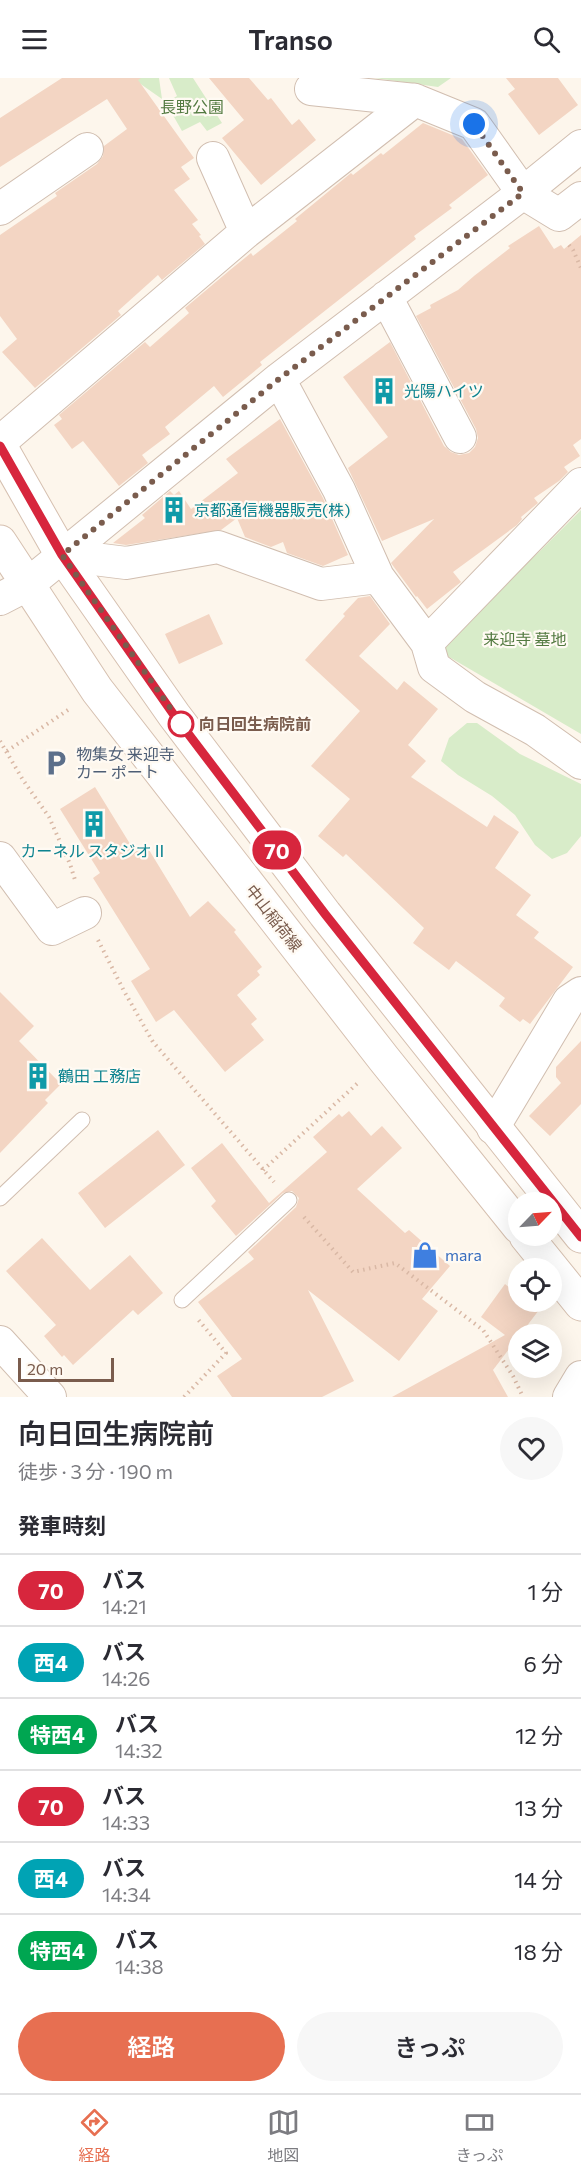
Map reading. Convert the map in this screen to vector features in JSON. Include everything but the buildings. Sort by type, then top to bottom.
[{"type":"main road","points":[[0,444],[62,555],[182,724],[325,914],[581,1236]]},
{"type":"main road","name":"中山稲荷線","points":[[0,542],[13,592],[97,690],[384,1059],[508,1213]]},
{"type":"main road","points":[[534,1246],[581,1304]]},
{"type":"street","points":[[311,88],[415,100],[474,124],[523,193],[559,215],[581,198]]},
{"type":"street","points":[[0,444],[246,232],[415,100]]},
{"type":"street","points":[[13,592],[279,379],[581,146]]},
{"type":"street","points":[[0,209],[87,149]]},
{"type":"street","points":[[213,158],[246,232]]},
{"type":"street","points":[[386,297],[460,436]]},
{"type":"street","points":[[279,379],[339,490],[378,577],[427,643],[434,667],[475,697],[535,730],[581,763]]},
{"type":"street","points":[[427,643],[581,484]]},
{"type":"street","points":[[62,555],[126,563],[218,547],[321,584],[378,577]]},
{"type":"street","points":[[0,858],[52,929],[85,913]]},
{"type":"street","points":[[493,1128],[569,1001],[581,993]]},
{"type":"street","points":[[0,1342],[50,1397]]},
{"type":"street","points":[[569,1397],[581,1377]]},
{"type":"lane","points":[[0,1198],[82,1120]]},
{"type":"lane","points":[[182,1300],[289,1200]]},
{"type":"path","points":[[7,751],[97,690]]},
{"type":"path","points":[[0,741],[23,780],[49,817],[70,864],[85,913],[124,991],[153,1042],[353,1272],[395,1263],[483,1330],[513,1376],[523,1397]]},
{"type":"path","points":[[263,1170],[384,1059]]},
{"type":"path","points":[[182,1300],[226,1353],[184,1397]]},
{"type":"green space","points":[[132,78],[159,78],[162,99]]},
{"type":"green space","name":"長野公園","points":[[169,78],[193,78],[222,123],[207,131],[200,122],[182,131],[166,103],[177,96]]},
{"type":"green space","points":[[375,78],[451,78],[438,87]]},
{"type":"green space","name":"来迎寺 墓地","points":[[581,510],[581,734],[444,654],[444,639]]},
{"type":"green space","points":[[467,723],[477,723],[520,754],[581,784],[581,836],[567,853],[552,859],[535,845],[515,815],[441,761],[449,738]]},
{"type":"bus line","name":"70","points":[[0,446],[62,555],[174,715],[325,914],[581,1237]]},
{"type":"place","name":"光陽ハイツ","points":[[384,391]]},
{"type":"place","name":"京都通信機器販売(株)","points":[[174,510]]},
{"type":"place","name":"向日回生病院前","points":[[181,724]]},
{"type":"place","name":"物集女 来迎寺 カー ポート","points":[[56,763]]},
{"type":"place","name":"カーネル スタジオⅡ","points":[[94,824]]},
{"type":"place","name":"鶴田 工務店","points":[[38,1076]]},
{"type":"place","name":"mara","points":[[425,1255]]},
{"type":"route","points":[[181,724],[188,733],[62,555],[340,331],[523,193],[474,124]]}]
